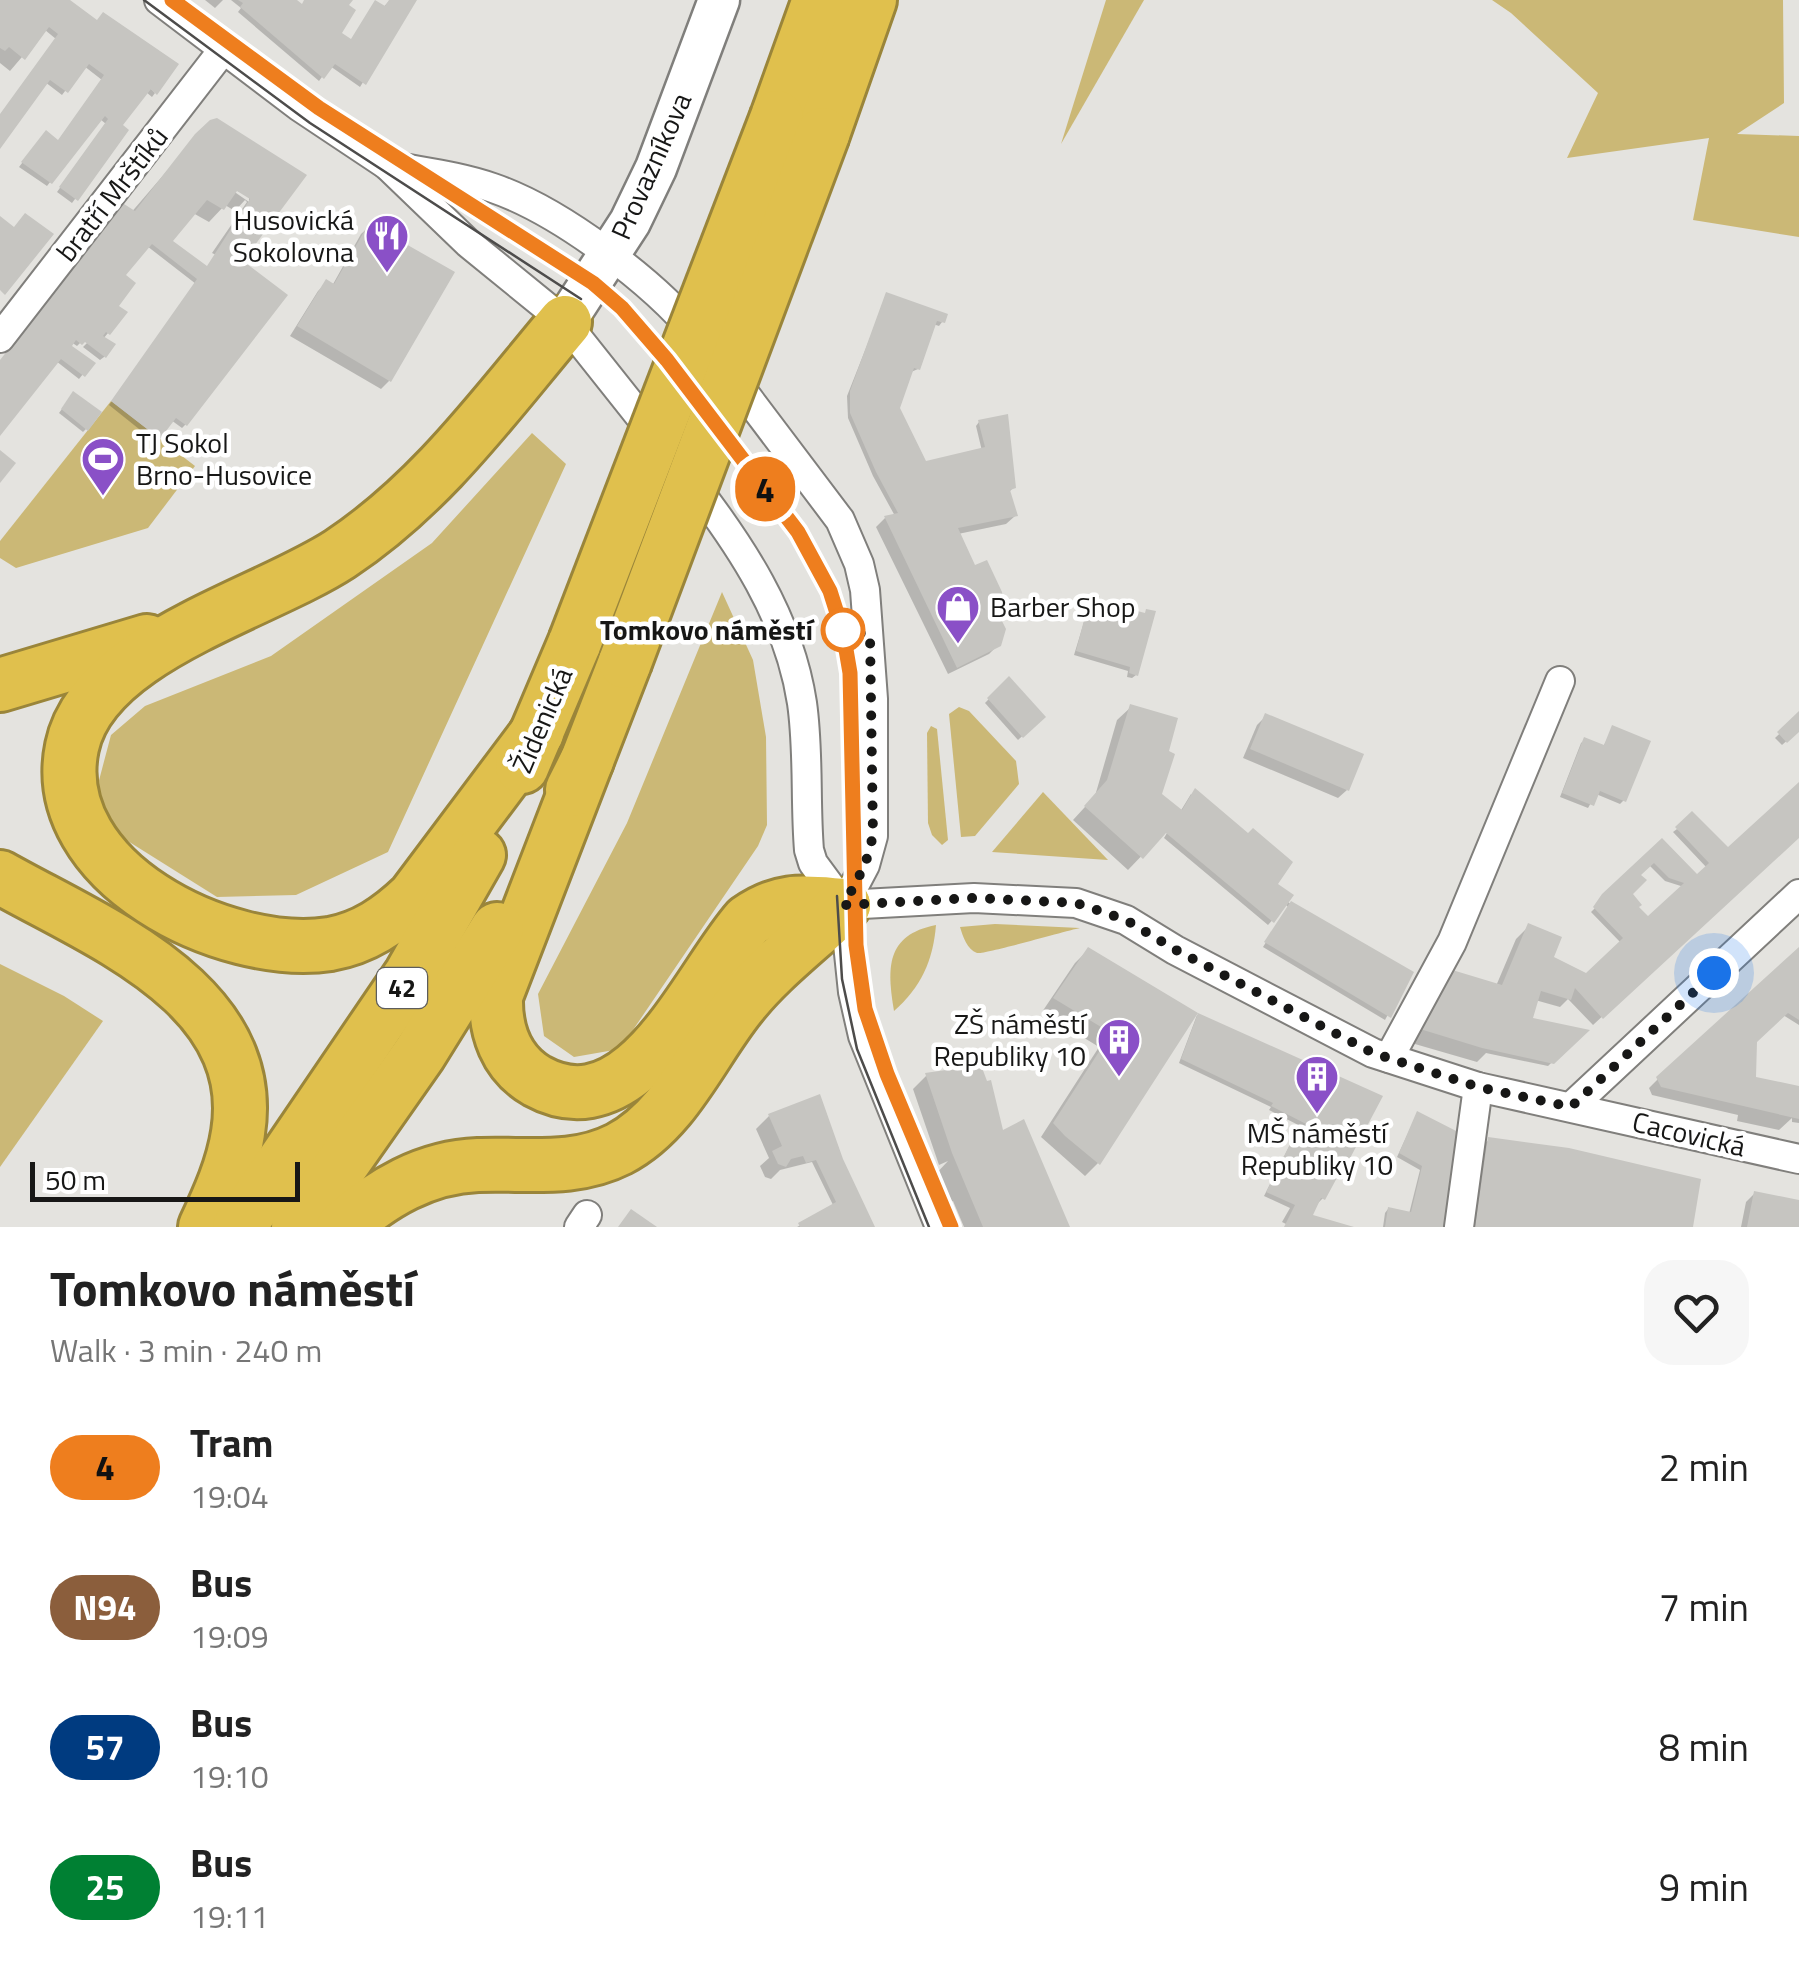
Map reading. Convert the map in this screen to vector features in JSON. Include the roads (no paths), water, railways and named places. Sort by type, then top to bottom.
[{"type":"highway","name":"Židenická","points":[[298,1227],[457,996],[537,858],[587,760],[625,662],[800,126],[819,0]]},
{"type":"highway","name":"Židenická","points":[[239,1227],[411,974],[495,825],[800,126],[870,0]]},
{"type":"highway","points":[[537,734],[414,897],[395,915],[348,940],[310,945],[267,941],[217,929],[164,905],[115,869],[82,830],[70,789],[72,744],[93,700],[110,682],[144,656],[340,554],[388,518],[461,450],[565,322]]},
{"type":"highway","points":[[0,685],[201,625]]},
{"type":"highway","points":[[587,760],[496,996],[495,1015],[506,1050],[531,1078],[568,1092],[606,1088],[634,1071],[655,1049],[748,921],[782,903],[844,905]]},
{"type":"highway","points":[[0,877],[159,968],[187,992],[216,1030],[236,1073],[238,1131],[232,1162],[205,1227]]},
{"type":"highway","points":[[343,1227],[368,1206],[422,1176],[474,1165],[576,1164],[623,1147],[661,1116],[750,994],[844,905]]},
{"type":"main road","name":"Provazníkova","points":[[565,322],[611,256],[656,168],[719,0]]},
{"type":"street","points":[[159,0],[387,166],[468,243],[565,322],[716,513],[759,579],[782,634],[802,700],[809,850],[813,863],[844,905],[853,992],[864,1036],[940,1227]]},
{"type":"street","name":"bratří Mrštíků","points":[[0,338],[223,50]]},
{"type":"street","points":[[387,166],[492,187],[543,212],[611,256],[682,318],[734,379],[840,520],[858,564],[870,635],[873,836],[865,865],[844,905]]},
{"type":"street","points":[[1389,1058],[1452,942],[1560,681]]},
{"type":"street","points":[[1571,1107],[1799,894]]},
{"type":"street","name":"Cacovická","points":[[844,905],[974,898],[1076,903],[1126,920],[1373,1053],[1478,1087],[1799,1158]]},
{"type":"street","points":[[1459,1227],[1478,1087]]},
{"type":"tram line","points":[[144,0],[310,123],[581,299]]},
{"type":"tram line","points":[[172,0],[319,108],[593,283]]},
{"type":"tram line","name":"4","points":[[172,0],[319,108],[593,283],[650,338],[808,548],[838,612],[850,673],[856,945],[865,1009],[874,1042],[951,1227]]},
{"type":"tram line","points":[[855,884],[858,961],[872,1034],[951,1227]]},
{"type":"tram line","points":[[837,896],[842,979],[857,1049],[929,1227]]},
{"type":"place","name":"Husovická Sokolovna","points":[[387,274]]},
{"type":"place","name":"TJ Sokol Brno-Husovice","points":[[103,497]]},
{"type":"place","name":"Tomkovo náměstí","points":[[843,630]]},
{"type":"place","name":"Barber Shop","points":[[958,645]]},
{"type":"place","name":"ZŠ náměstí Republiky 10","points":[[1119,1078]]},
{"type":"place","name":"MŠ náměstí Republiky 10","points":[[1317,1115]]}]
